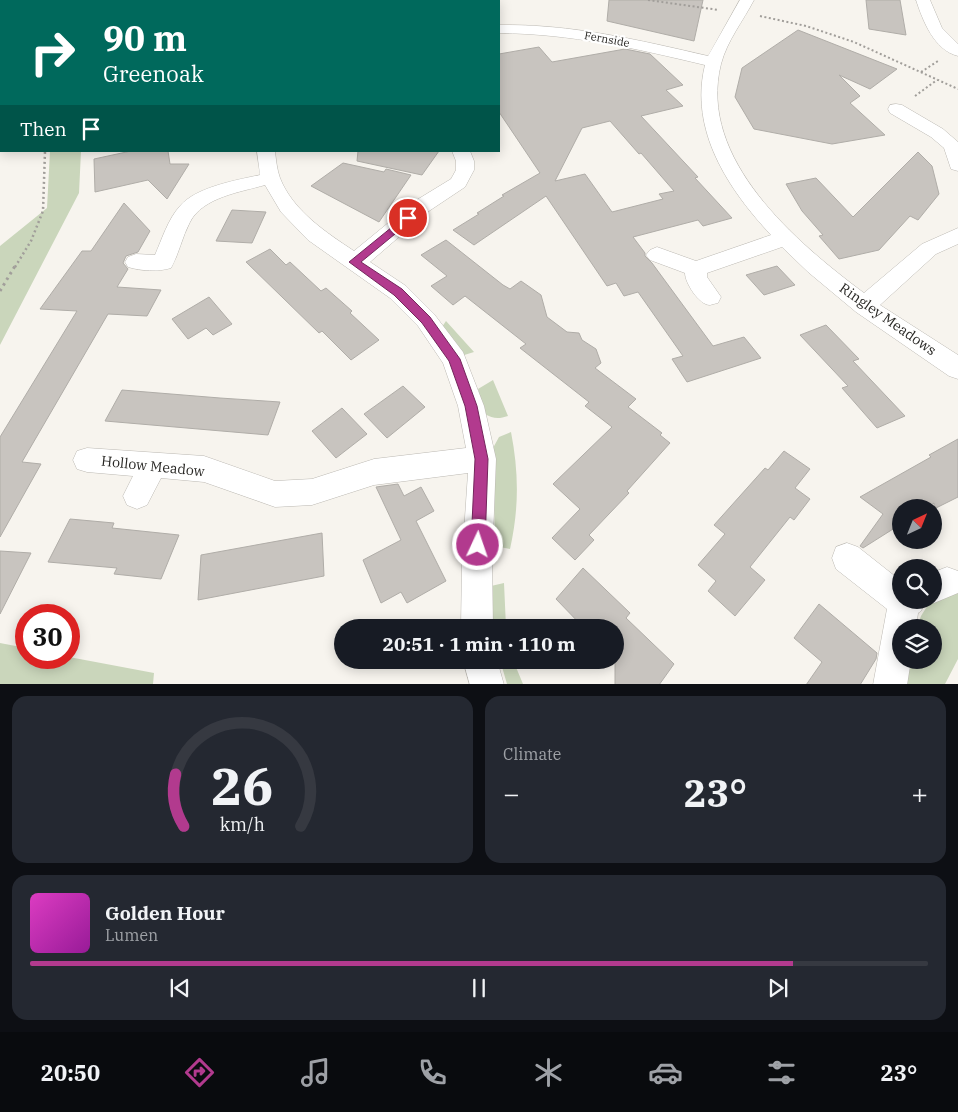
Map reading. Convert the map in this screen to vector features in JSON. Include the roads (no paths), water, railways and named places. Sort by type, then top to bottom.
[{"type":"street","points":[[924,0],[931,26],[958,51],[942,58]]},
{"type":"street","name":"Ringley Meadows","points":[[743,7],[713,62],[708,104],[714,130],[726,161],[747,194],[786,238],[815,265],[864,306],[954,364]]},
{"type":"street","name":"Fernside","points":[[500,29],[557,31],[615,40],[713,62]]},
{"type":"street","points":[[896,110],[937,133],[952,146],[958,165]]},
{"type":"street","points":[[266,152],[270,178],[288,207],[315,235],[398,292],[426,320],[454,359],[471,406],[482,459],[476,619]]},
{"type":"street","points":[[354,262],[422,206],[458,183],[465,170],[465,160],[461,152]]},
{"type":"street","points":[[136,262],[163,263],[180,222],[189,208],[208,196],[270,178]]},
{"type":"street","points":[[864,306],[929,249],[958,236]]},
{"type":"street","points":[[657,255],[696,269],[786,238]]},
{"type":"street","points":[[696,269],[696,278],[710,297]]},
{"type":"street","name":"Hollow Meadow","points":[[87,460],[204,469],[275,494],[312,492],[374,472],[482,459]]},
{"type":"street","points":[[137,496],[153,465]]},
{"type":"street","points":[[847,558],[892,591]]},
{"type":"street","points":[[890,684],[906,609]]},
{"type":"street","points":[[483,669],[487,684]]}]
